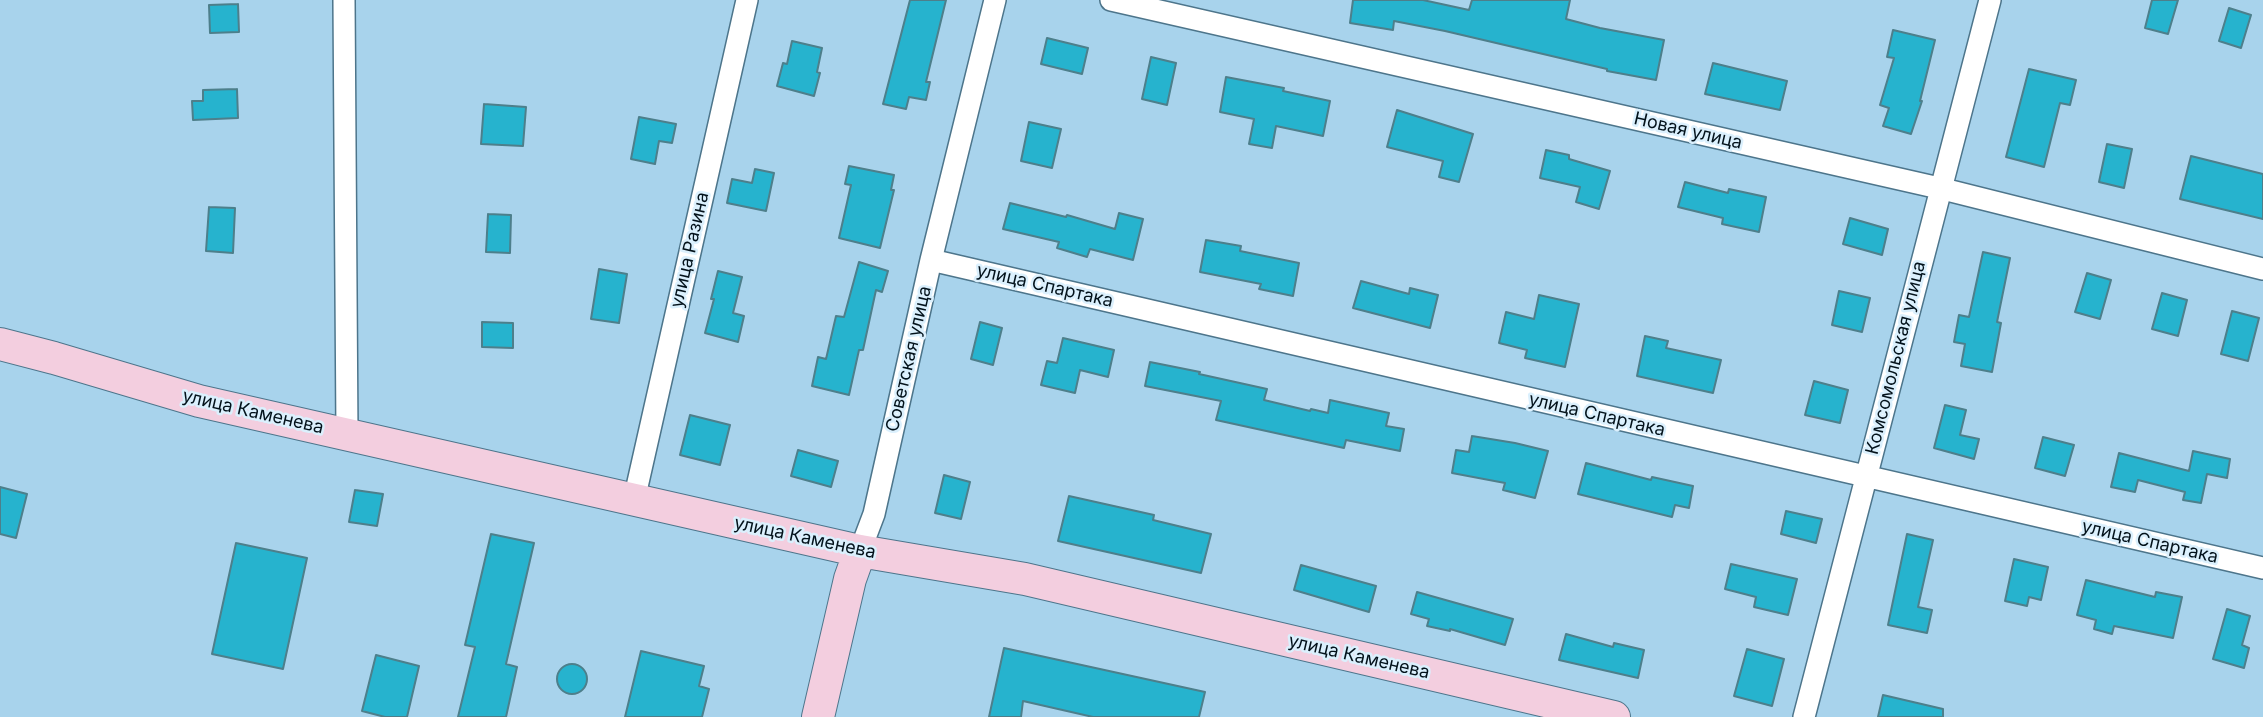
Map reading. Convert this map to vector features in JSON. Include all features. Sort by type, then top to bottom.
[{"type":"main road","name":"улица Каменева","points":[[0,344],[199,401],[860,551],[1025,579],[1614,717]]},
{"type":"main road","name":"Советская улица","points":[[818,717],[850,579],[860,551]]},
{"type":"street","points":[[344,0],[347,434]]},
{"type":"street","name":"улица Разина","points":[[634,500],[747,0]]},
{"type":"street","name":"Советская улица","points":[[860,551],[874,514],[931,260],[995,0]]},
{"type":"street","name":"Новая улица","points":[[1111,0],[1939,188],[2263,269]]},
{"type":"street","name":"Комсомольская улица","points":[[1804,717],[1939,188],[1990,0]]},
{"type":"street","name":"улица Спартака","points":[[931,260],[2263,568]]},
{"type":"building","points":[[910,0],[946,0],[926,82],[930,82],[926,100],[909,97],[906,109],[883,104]]},
{"type":"building","points":[[1353,0],[1423,0],[1469,10],[1472,0],[1570,0],[1566,19],[1664,40],[1656,80],[1394,21],[1393,30],[1350,23]]},
{"type":"building","points":[[2152,0],[2178,0],[2168,34],[2145,28]]},
{"type":"building","points":[[238,4],[239,32],[210,33],[209,5]]},
{"type":"building","points":[[2229,8],[2251,15],[2241,48],[2219,41]]},
{"type":"building","points":[[1893,30],[1935,40],[1922,101],[1911,134],[1883,126],[1889,108],[1880,105],[1894,58],[1887,57]]},
{"type":"building","points":[[1047,38],[1088,48],[1082,74],[1041,64]]},
{"type":"building","points":[[792,41],[822,48],[817,72],[820,73],[814,96],[777,86],[783,63],[787,64]]},
{"type":"building","points":[[1151,57],[1176,63],[1167,105],[1142,99]]},
{"type":"building","points":[[1713,63],[1787,81],[1780,110],[1705,94]]},
{"type":"building","points":[[2029,69],[2076,80],[2070,105],[2060,103],[2044,167],[2006,157]]},
{"type":"building","points":[[1226,77],[1284,88],[1283,91],[1330,101],[1323,136],[1276,126],[1272,148],[1249,144],[1254,119],[1220,112]]},
{"type":"building","points":[[237,89],[238,118],[193,120],[192,101],[203,101],[203,90]]},
{"type":"building","points":[[484,104],[526,107],[523,146],[481,144]]},
{"type":"building","points":[[1397,110],[1473,134],[1459,182],[1439,177],[1443,161],[1387,147]]},
{"type":"building","points":[[639,117],[676,124],[672,143],[659,141],[655,164],[631,159]]},
{"type":"building","points":[[1029,122],[1061,129],[1052,168],[1021,161]]},
{"type":"building","points":[[2107,144],[2132,149],[2124,188],[2099,182]]},
{"type":"building","points":[[1546,150],[1569,155],[1569,159],[1610,171],[1599,209],[1576,202],[1580,187],[1540,178]]},
{"type":"building","points":[[2191,156],[2263,174],[2263,219],[2180,199]]},
{"type":"building","points":[[849,166],[894,175],[891,190],[894,190],[880,248],[839,238],[851,185],[845,184]]},
{"type":"building","points":[[755,169],[774,173],[766,211],[727,203],[732,179],[752,183]]},
{"type":"building","points":[[1685,182],[1728,193],[1729,189],[1766,197],[1759,232],[1722,224],[1723,218],[1678,207]]},
{"type":"building","points":[[1010,203],[1115,229],[1119,213],[1143,219],[1133,260],[1090,249],[1087,257],[1057,248],[1059,242],[1003,229]]},
{"type":"building","points":[[209,207],[235,208],[233,253],[206,251]]},
{"type":"building","points":[[488,214],[511,215],[510,253],[486,252]]},
{"type":"building","points":[[1850,218],[1888,229],[1882,255],[1843,244]]},
{"type":"building","points":[[1206,240],[1241,246],[1240,251],[1299,263],[1293,296],[1259,289],[1261,284],[1200,272]]},
{"type":"building","points":[[1983,252],[2010,258],[1997,322],[2001,323],[1992,372],[1961,366],[1965,344],[1954,342],[1959,315],[1969,317]]},
{"type":"building","points":[[859,262],[888,271],[882,292],[876,290],[863,350],[859,350],[849,395],[812,386],[818,357],[826,359],[836,316],[844,317]]},
{"type":"building","points":[[599,269],[627,274],[619,323],[591,319]]},
{"type":"building","points":[[718,271],[742,277],[733,313],[744,316],[738,342],[705,333]]},
{"type":"building","points":[[2087,273],[2111,280],[2100,319],[2075,312]]},
{"type":"building","points":[[1361,281],[1409,294],[1410,288],[1438,295],[1430,328],[1353,308]]},
{"type":"building","points":[[1839,291],[1870,298],[1862,332],[1832,325]]},
{"type":"building","points":[[2162,293],[2187,300],[2178,336],[2152,329]]},
{"type":"building","points":[[1539,295],[1579,304],[1565,367],[1525,358],[1527,350],[1499,343],[1506,312],[1534,319]]},
{"type":"building","points":[[2232,311],[2259,318],[2248,361],[2221,354]]},
{"type":"building","points":[[482,322],[513,323],[513,348],[482,347]]},
{"type":"building","points":[[980,322],[1002,328],[993,365],[971,359]]},
{"type":"building","points":[[1645,336],[1668,341],[1666,348],[1721,360],[1713,393],[1637,376]]},
{"type":"building","points":[[1063,338],[1114,350],[1108,377],[1080,370],[1075,393],[1041,385],[1047,361],[1057,363]]},
{"type":"building","points":[[1150,362],[1267,389],[1264,400],[1310,411],[1328,413],[1330,400],[1389,413],[1386,426],[1404,429],[1400,451],[1346,440],[1344,448],[1216,420],[1221,401],[1145,386]]},
{"type":"building","points":[[1814,381],[1848,390],[1840,423],[1805,415]]},
{"type":"building","points":[[1945,405],[1966,410],[1960,435],[1979,439],[1974,459],[1934,448]]},
{"type":"building","points":[[690,415],[730,425],[720,465],[680,455]]},
{"type":"building","points":[[1472,436],[1548,451],[1535,498],[1503,490],[1505,483],[1452,473],[1456,450],[1469,452]]},
{"type":"building","points":[[2043,437],[2074,445],[2065,476],[2035,468]]},
{"type":"building","points":[[798,450],[838,461],[831,487],[791,476]]},
{"type":"building","points":[[2193,451],[2230,459],[2227,478],[2207,474],[2201,503],[2183,500],[2185,492],[2138,480],[2135,492],[2111,487],[2119,453],[2189,471]]},
{"type":"building","points":[[1586,463],[1651,480],[1652,477],[1693,486],[1689,508],[1675,505],[1672,517],[1578,494]]},
{"type":"building","points":[[944,475],[970,482],[961,519],[935,513]]},
{"type":"building","points":[[0,487],[27,494],[16,538],[0,534]]},
{"type":"building","points":[[355,490],[383,494],[377,526],[349,522]]},
{"type":"building","points":[[1069,496],[1154,515],[1153,520],[1211,534],[1201,573],[1058,541]]},
{"type":"building","points":[[1786,511],[1822,519],[1816,543],[1781,534]]},
{"type":"building","points":[[491,534],[534,543],[506,664],[517,667],[506,717],[458,717],[475,647],[465,645]]},
{"type":"building","points":[[1907,534],[1933,540],[1918,607],[1932,610],[1927,633],[1888,625]]},
{"type":"building","points":[[236,543],[307,558],[283,669],[212,654]]},
{"type":"building","points":[[2014,559],[2048,567],[2041,600],[2029,597],[2027,606],[2005,601]]},
{"type":"building","points":[[1731,564],[1797,579],[1788,615],[1754,607],[1756,597],[1725,589]]},
{"type":"building","points":[[1301,565],[1376,586],[1369,612],[1294,590]]},
{"type":"building","points":[[2086,580],[2155,597],[2156,592],[2182,597],[2173,638],[2114,626],[2112,634],[2094,629],[2096,620],[2077,615]]},
{"type":"building","points":[[1417,592],[1513,619],[1505,645],[1450,629],[1427,626],[1429,619],[1411,614]]},
{"type":"building","points":[[2227,609],[2250,616],[2242,645],[2249,648],[2244,668],[2213,659]]},
{"type":"building","points":[[1566,634],[1613,647],[1614,643],[1644,650],[1638,678],[1559,660]]},
{"type":"building","points":[[1004,648],[1205,692],[1199,717],[1093,717],[1023,701],[1021,717],[989,717]]},
{"type":"building","points":[[1747,649],[1784,659],[1772,706],[1734,696]]},
{"type":"building","points":[[641,651],[704,666],[699,686],[709,689],[702,717],[625,717]]},
{"type":"building","points":[[376,655],[419,666],[407,717],[385,717],[362,711]]},
{"type":"building","points":[[572,664],[578,665],[586,673],[586,685],[578,693],[572,694],[566,693],[558,685],[557,679],[558,673],[566,665]]},
{"type":"building","points":[[1883,695],[1943,709],[1943,717],[1878,717]]}]
